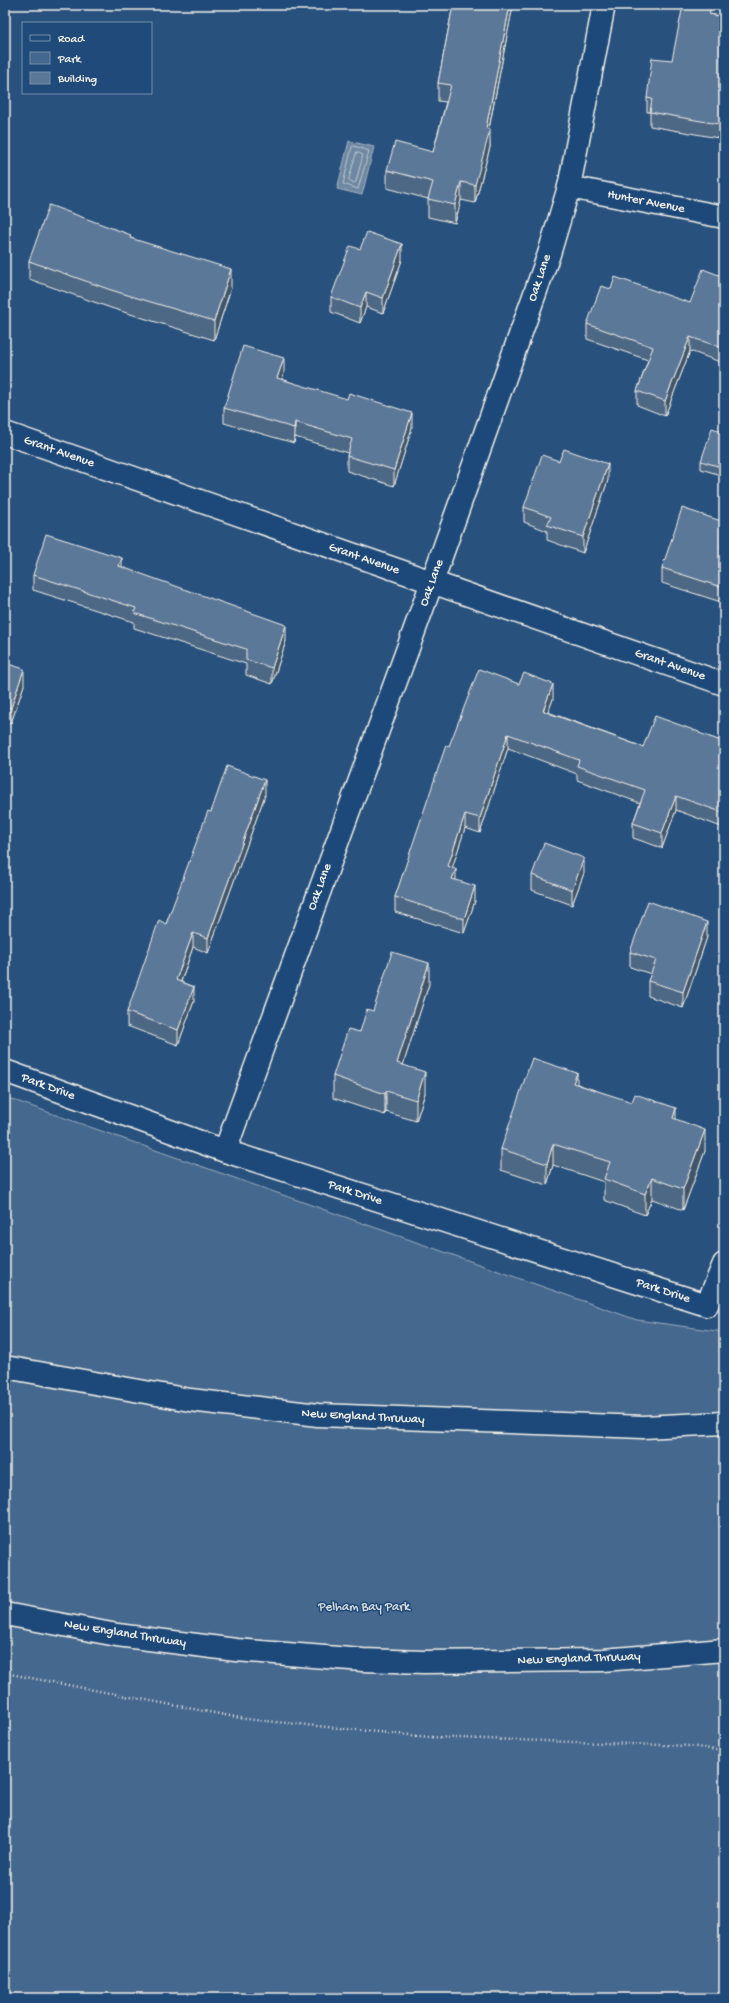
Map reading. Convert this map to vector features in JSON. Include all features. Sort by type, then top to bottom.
[{"type":"main road","name":"Oak Lane","points":[[225,1151],[432,582],[549,254],[569,187],[604,5]]},
{"type":"main road","name":"Hunter Avenue","points":[[569,187],[724,217]]},
{"type":"main road","name":"Grant Avenue","points":[[5,433],[724,684]]},
{"type":"main road","name":"Park Drive","points":[[5,1071],[225,1151],[707,1305],[724,1264]]},
{"type":"main road","name":"New England Thruway","points":[[5,1367],[190,1400],[318,1415],[643,1427],[724,1423]]},
{"type":"main road","name":"New England Thruway","points":[[5,1614],[117,1635],[236,1650],[363,1660],[424,1662],[603,1660],[724,1650]]},
{"type":"path","points":[[5,1673],[246,1719],[429,1737],[690,1746],[724,1751]]},
{"type":"green space","name":"Pelham Bay Park","points":[[5,1097],[637,1320],[724,1332],[724,1998],[5,1998]]},
{"type":"water","points":[[349,141],[374,147],[362,195],[337,189]]},
{"type":"building","points":[[453,5],[510,5],[486,128],[490,130],[475,185],[461,182],[455,205],[428,199],[433,182],[387,170],[395,142],[433,152],[451,85],[438,83]]},
{"type":"building","points":[[683,5],[711,8],[709,14],[724,17],[724,125],[650,112],[652,99],[647,98],[652,58],[672,60]]},
{"type":"building","points":[[49,205],[131,235],[130,238],[231,269],[214,321],[111,290],[29,261]]},
{"type":"building","points":[[367,232],[402,244],[383,298],[366,292],[360,308],[331,297],[350,246],[360,249]]},
{"type":"building","points":[[703,269],[724,277],[723,348],[690,337],[665,401],[637,391],[653,347],[587,324],[601,286],[611,289],[615,277],[690,303]]},
{"type":"building","points":[[243,346],[284,358],[277,378],[347,399],[349,393],[412,413],[394,470],[347,456],[352,439],[295,422],[294,428],[224,408]]},
{"type":"building","points":[[712,428],[724,432],[724,468],[701,461]]},
{"type":"building","points":[[564,449],[608,464],[583,537],[547,525],[551,517],[524,507],[542,455],[559,461]]},
{"type":"building","points":[[682,508],[724,522],[724,535],[720,547],[724,548],[724,588],[662,568]]},
{"type":"building","points":[[46,534],[122,558],[119,566],[286,625],[272,668],[246,660],[246,649],[134,613],[136,608],[33,575]]},
{"type":"building","points":[[5,663],[24,669],[11,708],[5,706]]},
{"type":"building","points":[[479,669],[519,684],[524,673],[553,684],[543,711],[643,747],[655,716],[724,742],[724,813],[676,796],[662,833],[633,823],[645,790],[577,766],[579,760],[508,734],[480,818],[465,814],[448,866],[456,869],[452,879],[475,886],[464,919],[395,897],[446,745],[449,746]]},
{"type":"building","points":[[227,766],[265,780],[208,938],[193,933],[176,980],[194,987],[178,1030],[127,1012],[159,920],[166,924],[208,811],[211,812]]},
{"type":"building","points":[[544,843],[584,858],[572,890],[532,875]]},
{"type":"building","points":[[648,901],[707,922],[683,992],[648,981],[656,960],[630,952]]},
{"type":"building","points":[[392,952],[429,963],[397,1063],[425,1072],[416,1100],[386,1091],[385,1094],[333,1076],[348,1029],[360,1032],[367,1009],[373,1011]]},
{"type":"building","points":[[532,1058],[577,1073],[573,1083],[632,1102],[635,1094],[676,1108],[673,1118],[705,1130],[683,1189],[652,1178],[645,1194],[604,1179],[610,1162],[553,1144],[547,1164],[501,1149]]}]
